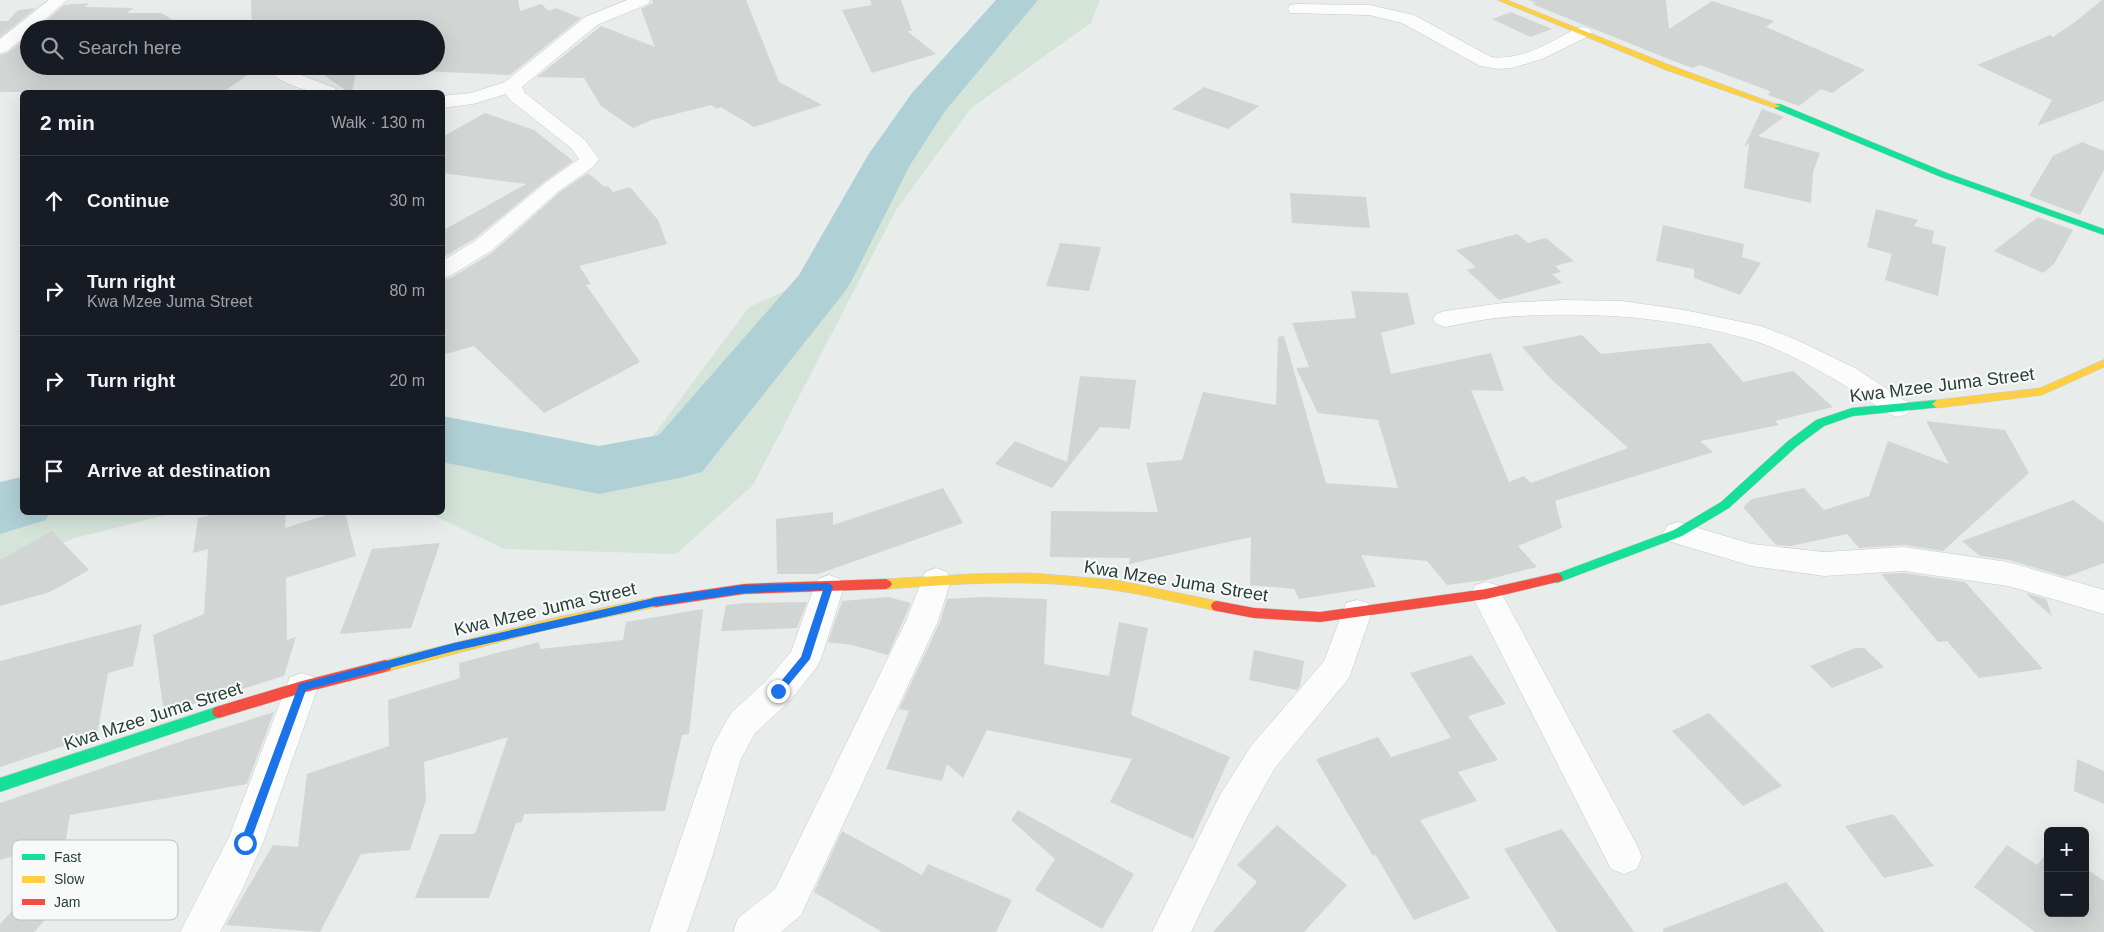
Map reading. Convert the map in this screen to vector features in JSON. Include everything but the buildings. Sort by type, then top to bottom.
[{"type":"street","points":[[34,20],[59,0]]},
{"type":"street","points":[[445,102],[473,98],[512,86],[550,53],[592,22],[642,0]]},
{"type":"street","points":[[1501,0],[1669,68],[1804,116],[1944,175],[2104,232]]},
{"type":"street","points":[[1296,9],[1369,10],[1408,19],[1486,62],[1500,65],[1521,62],[1583,32]]},
{"type":"street","points":[[0,48],[20,32]]},
{"type":"street","points":[[287,75],[294,80],[322,90]]},
{"type":"street","points":[[445,269],[483,246],[588,159],[588,155],[578,144],[517,96],[512,86]]},
{"type":"street","points":[[1445,319],[1503,310],[1563,307],[1622,308],[1684,318],[1752,332],[1788,346],[1846,374],[1898,408]]},
{"type":"street","name":"Kwa Mzee Juma Street","points":[[0,784],[178,725],[302,687],[463,645],[654,602],[744,589],[829,587],[967,578],[1050,580],[1114,585],[1254,613],[1320,617],[1486,594],[1561,577],[1678,534],[1725,505],[1792,444],[1820,423],[1852,412],[2042,391],[2104,363]]},
{"type":"street","points":[[1678,534],[1752,555],[1824,564],[1904,559],[2008,574],[2104,602]]},
{"type":"street","points":[[752,932],[788,902],[922,621],[936,580]]},
{"type":"street","points":[[668,932],[693,861],[725,756],[743,723],[778,691],[805,659],[829,587]]},
{"type":"street","points":[[1486,594],[1624,857]]},
{"type":"street","points":[[1171,932],[1232,807],[1263,757],[1338,668],[1357,612]]},
{"type":"street","points":[[199,932],[245,843],[302,687]]},
{"type":"green space","points":[[1011,0],[1100,0],[1091,23],[971,108],[896,210],[753,485],[676,554],[504,549],[433,515],[445,515],[445,442],[621,479],[749,307],[831,270],[921,108],[1004,26]]},
{"type":"green space","points":[[20,496],[20,515],[166,515],[75,538],[0,567],[0,502]]},
{"type":"waterway","points":[[445,440],[599,470],[679,455],[823,282],[885,165],[928,103],[1018,0]]},
{"type":"waterway","points":[[0,508],[20,503]]},
{"type":"traffic: fast","points":[[1777,106],[1944,175],[2104,232]]},
{"type":"traffic: fast","points":[[1557,578],[1678,533],[1725,505],[1792,444],[1820,423],[1852,412],[1937,404]]},
{"type":"traffic: fast","points":[[0,785],[219,712]]},
{"type":"traffic: slow","points":[[1501,0],[1669,68],[1777,106]]},
{"type":"traffic: slow","points":[[1937,404],[2042,391],[2104,363]]},
{"type":"traffic: slow","points":[[886,584],[1001,578],[1059,579],[1129,587],[1217,606]]},
{"type":"traffic: slow","points":[[385,666],[554,623],[656,602]]},
{"type":"traffic: jam","points":[[1217,606],[1254,613],[1320,617],[1486,594],[1557,578]]},
{"type":"traffic: jam","points":[[656,602],[744,589],[886,584]]},
{"type":"traffic: jam","points":[[219,712],[302,687],[385,666]]},
{"type":"route","points":[[245,843],[302,687],[454,647],[654,602],[744,589],[829,587],[805,659],[778,691]]}]
